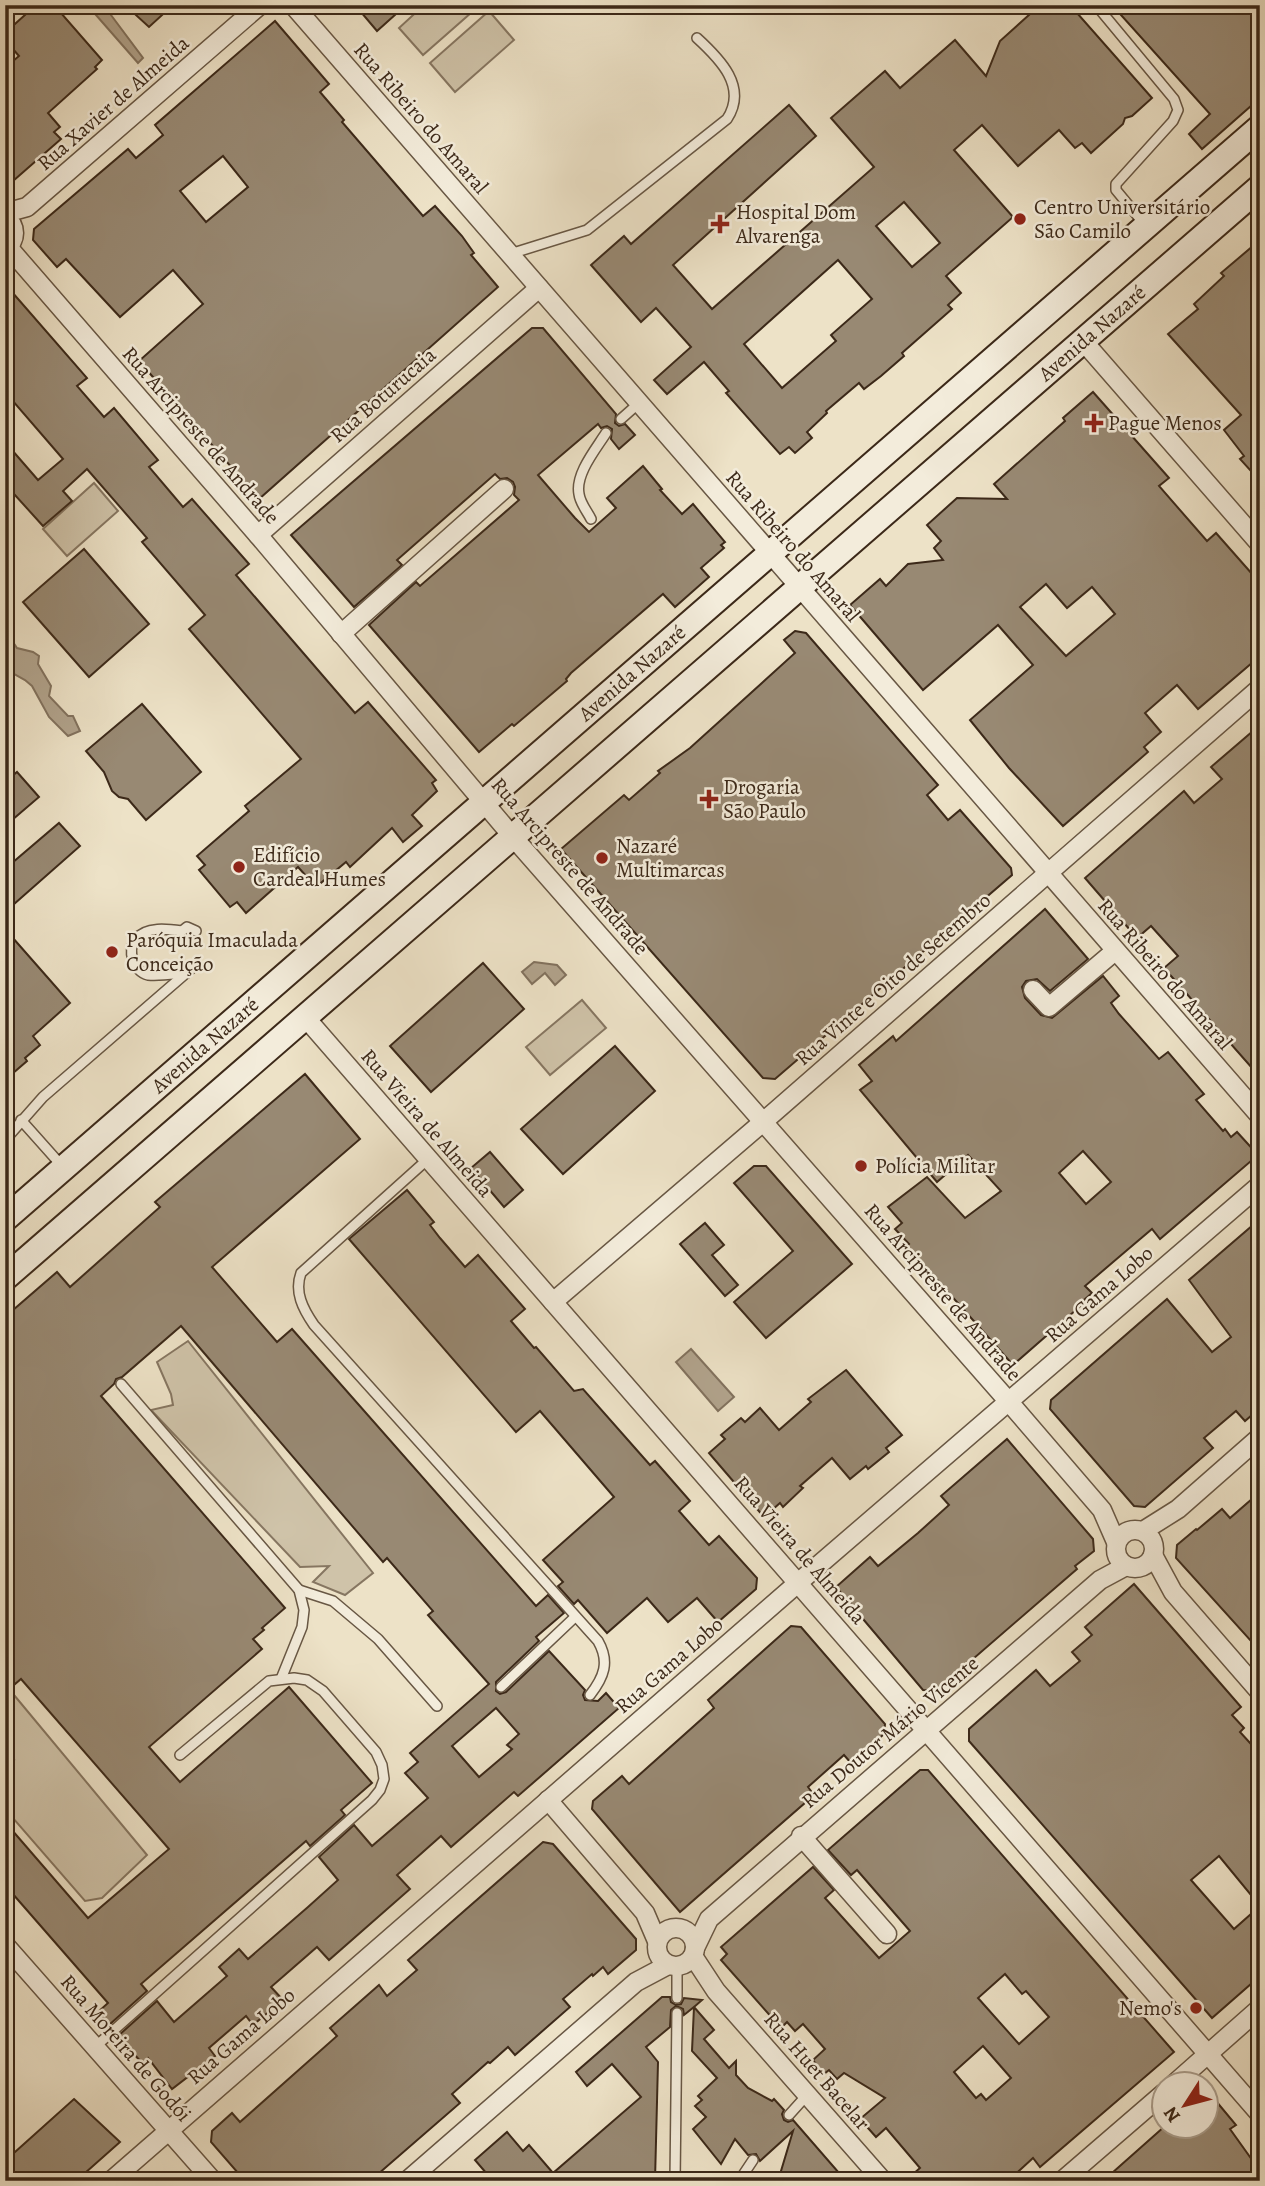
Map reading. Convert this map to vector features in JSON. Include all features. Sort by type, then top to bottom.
[{"type":"main road","name":"Avenida Nazaré","points":[[5,1219],[1260,127]]},
{"type":"main road","name":"Avenida Nazaré","points":[[5,1278],[1260,187]]},
{"type":"street","name":"Rua Xavier de Almeida","points":[[5,215],[27,207],[260,5]]},
{"type":"street","name":"Rua Ribeiro do Amaral","points":[[293,5],[1260,1116]]},
{"type":"street","name":"Rua Xavier de Almeida","points":[[9,243],[27,207]]},
{"type":"street","name":"Rua Arcipreste de Andrade","points":[[5,215],[11,222],[9,243],[124,370],[258,535],[513,837],[1102,1510],[1147,1540]]},
{"type":"street","name":"Rua Boturucaia","points":[[258,535],[539,288]]},
{"type":"street","points":[[1083,341],[1260,544]]},
{"type":"street","points":[[341,634],[504,489]]},
{"type":"street","name":"Rua Vinte e Oito de Setembro","points":[[553,1302],[1260,688]]},
{"type":"street","points":[[1033,990],[1049,1007],[1115,951]]},
{"type":"street","name":"Rua Vieira de Almeida","points":[[305,1017],[1260,2114]]},
{"type":"street","name":"Rua Gama Lobo","points":[[111,2181],[1260,1185]]},
{"type":"street","points":[[1147,1540],[1260,1437]]},
{"type":"street","name":"Rua Arcipreste de Andrade","points":[[1102,1510],[1123,1557]]},
{"type":"street","points":[[1172,1592],[1147,1540],[1128,1531],[1121,1535],[1123,1557],[1172,1592],[1260,1692]]},
{"type":"street","points":[[1123,1557],[1149,1562],[1147,1540]]},
{"type":"street","name":"Rua Doutor Mário Vicente","points":[[407,2181],[675,1950],[801,1836],[928,1731],[1123,1557]]},
{"type":"street","name":"Rua Huet Bacelar","points":[[548,1800],[675,1950],[716,1991],[883,2181]]},
{"type":"street","points":[[801,1836],[887,1934]]},
{"type":"street","name":"Rua Doutor Mário Vicente","points":[[675,1950],[709,1919]]},
{"type":"street","name":"Rua Moreira de Godói","points":[[5,1945],[213,2181]]},
{"type":"street","points":[[1190,2070],[1260,2008]]},
{"type":"street","points":[[1062,2181],[1150,2106]]},
{"type":"lane","points":[[1096,5],[1174,99],[1178,110],[1173,121],[1116,184],[1116,191],[1146,226]]},
{"type":"lane","points":[[510,254],[587,230],[727,119],[734,109],[734,85],[729,72],[697,38]]},
{"type":"lane","points":[[621,419],[639,403]]},
{"type":"lane","points":[[591,519],[580,499],[579,484],[606,433]]},
{"type":"lane","points":[[5,1140],[43,1097],[189,971],[146,975],[138,969],[132,958],[132,947],[136,939],[152,930],[182,931],[187,926],[195,931]]},
{"type":"lane","points":[[21,1120],[64,1168]]},
{"type":"lane","points":[[428,1159],[301,1273],[298,1283],[300,1299],[314,1325],[604,1651],[604,1671],[590,1695]]},
{"type":"lane","points":[[121,1384],[299,1590],[304,1611],[302,1627],[281,1679]]},
{"type":"lane","points":[[299,1590],[333,1601],[379,1639],[438,1706]]},
{"type":"lane","points":[[501,1687],[576,1617]]},
{"type":"lane","points":[[95,2047],[380,1790],[384,1779],[376,1752],[323,1691],[307,1680],[269,1681],[180,1755]]},
{"type":"lane","points":[[675,1950],[677,1998]]},
{"type":"lane","points":[[675,2181],[677,2012]]},
{"type":"lane","points":[[789,2115],[807,2095]]},
{"type":"lane","points":[[739,2181],[753,2161]]},
{"type":"shaded area","points":[[424,5],[480,5],[423,55],[399,28]]},
{"type":"shaded area","points":[[105,7],[143,58],[138,63],[96,15]]},
{"type":"shaded area","points":[[489,11],[514,40],[455,92],[430,63]]},
{"type":"shaded area","points":[[94,483],[118,511],[67,556],[43,529]]},
{"type":"shaded area","points":[[5,630],[17,648],[39,656],[38,664],[51,686],[49,696],[68,716],[73,716],[80,731],[68,736],[49,717],[32,686],[5,669]]},
{"type":"shaded area","points":[[534,962],[557,965],[566,975],[555,985],[545,973],[532,984],[522,972]]},
{"type":"shaded area","points":[[582,1000],[606,1028],[550,1075],[526,1047]]},
{"type":"shaded area","points":[[188,1341],[373,1573],[345,1595],[313,1582],[329,1566],[300,1567],[151,1410],[173,1405],[157,1362]]},
{"type":"shaded area","points":[[691,1349],[734,1397],[718,1411],[676,1362]]},
{"type":"shaded area","points":[[14,1695],[147,1855],[102,1898],[85,1901],[5,1809],[5,1771],[14,1760],[5,1755],[5,1701]]},
{"type":"building","points":[[36,5],[54,5],[102,60],[95,67],[97,69],[48,113],[60,127],[54,132],[61,139],[5,188],[5,146],[13,139],[5,131],[5,68],[19,56],[5,40],[5,33]]},
{"type":"building","points":[[125,5],[173,5],[149,27]]},
{"type":"building","points":[[355,5],[406,5],[377,31]]},
{"type":"building","points":[[1040,5],[1070,5],[1152,98],[1132,116],[1125,118],[1123,124],[1091,153],[1082,143],[1075,148],[1059,130],[1018,166],[982,125],[954,150],[1013,217],[946,276],[961,293],[948,305],[952,309],[902,353],[904,356],[881,376],[864,389],[859,383],[826,411],[807,432],[812,438],[795,453],[789,447],[780,454],[726,393],[729,391],[704,362],[667,394],[654,380],[691,347],[656,308],[641,322],[591,265],[624,236],[631,244],[789,105],[816,136],[673,265],[712,309],[874,167],[831,118],[885,71],[900,88],[955,40],[986,76],[1000,41]],"holes":[[[904,202],[940,243],[912,267],[876,226]],[[838,260],[872,299],[831,335],[836,341],[782,388],[744,344]]]},
{"type":"building","points":[[1112,5],[1260,5],[1260,98],[1202,149],[1189,134],[1210,114]]},
{"type":"building","points":[[275,21],[329,84],[320,92],[344,120],[342,122],[423,216],[435,206],[462,236],[474,253],[471,255],[498,287],[259,499],[139,361],[203,304],[173,270],[120,317],[66,259],[57,267],[33,240],[34,229],[128,149],[136,158],[163,135],[155,125]],"holes":[[[223,156],[248,187],[206,222],[180,191]]]},
{"type":"building","points":[[1260,240],[1260,481],[1240,459],[1244,456],[1224,430],[1241,415],[1168,334],[1198,309],[1194,304],[1224,276],[1221,273]]},
{"type":"building","points":[[5,284],[87,378],[77,386],[104,417],[114,408],[158,460],[149,467],[183,507],[192,499],[249,564],[236,575],[355,713],[368,702],[436,780],[432,783],[437,791],[412,815],[422,826],[403,842],[392,828],[350,867],[346,862],[316,887],[298,867],[246,913],[237,902],[230,907],[199,870],[205,865],[197,856],[249,811],[245,806],[301,759],[189,629],[205,615],[142,542],[147,538],[87,469],[63,491],[72,501],[43,526],[5,484],[5,442],[38,480],[63,459],[5,392]]},
{"type":"building","points":[[532,328],[543,328],[616,414],[615,423],[619,426],[625,424],[635,435],[619,449],[611,439],[612,429],[607,426],[601,428],[598,424],[538,475],[575,518],[589,532],[616,508],[607,498],[643,466],[682,514],[693,504],[725,542],[721,545],[724,548],[701,568],[709,577],[675,607],[663,594],[571,673],[567,681],[479,752],[369,625],[416,582],[420,586],[519,500],[514,495],[513,482],[507,478],[500,479],[495,474],[397,560],[402,565],[354,607],[291,535]]},
{"type":"building","points":[[1093,392],[1169,478],[1159,486],[1207,541],[1216,533],[1260,583],[1260,656],[1198,709],[1177,685],[1145,713],[1161,732],[1144,747],[1148,752],[1063,826],[1009,768],[970,720],[1033,665],[998,625],[923,690],[850,605],[880,579],[886,586],[908,564],[943,560],[934,548],[941,541],[927,525],[957,498],[1007,499],[994,484],[1065,421],[1063,418]],"holes":[[[1046,584],[1067,608],[1092,587],[1115,614],[1066,656],[1020,607]]]},
{"type":"building","points":[[84,549],[149,624],[89,677],[23,602]]},
{"type":"building","points":[[795,631],[806,633],[938,785],[927,795],[948,820],[960,810],[1011,868],[1012,875],[775,1079],[763,1078],[561,849],[624,795],[629,800],[660,773],[658,771],[690,748],[795,653],[784,640]]},
{"type":"building","points":[[142,704],[201,772],[146,820],[128,799],[119,797],[112,791],[104,772],[86,751]]},
{"type":"building","points":[[1260,725],[1260,1077],[1164,968],[1178,956],[1151,926],[1137,938],[1085,878],[1184,791],[1194,803],[1222,779],[1211,767]]},
{"type":"building","points":[[17,772],[39,797],[5,826],[5,782]]},
{"type":"building","points":[[59,823],[80,846],[5,912],[5,869]]},
{"type":"building","points":[[1045,909],[1088,959],[1050,991],[1037,979],[1026,981],[1022,987],[1025,998],[1041,1015],[1052,1018],[1103,976],[1119,996],[1111,1003],[1119,1014],[1159,1059],[1168,1052],[1204,1094],[1196,1100],[1223,1131],[1225,1129],[1231,1137],[1237,1132],[1258,1155],[1160,1239],[1152,1229],[1085,1286],[1092,1293],[1085,1302],[1013,1365],[895,1229],[902,1223],[888,1207],[927,1177],[965,1218],[1001,1191],[968,1155],[937,1182],[860,1090],[872,1081],[859,1065],[893,1036],[896,1041]],"holes":[[[1083,1151],[1111,1182],[1086,1204],[1059,1173]]]},
{"type":"building","points":[[5,929],[70,1003],[33,1036],[40,1045],[25,1058],[27,1061],[5,1080]]},
{"type":"building","points":[[483,963],[524,1009],[431,1092],[390,1046]]},
{"type":"building","points":[[615,1046],[655,1091],[563,1174],[521,1129]]},
{"type":"building","points":[[305,1074],[360,1139],[212,1267],[277,1342],[292,1329],[536,1606],[548,1595],[564,1613],[536,1637],[539,1641],[496,1682],[496,1691],[500,1694],[506,1692],[549,1651],[585,1690],[585,1700],[598,1701],[606,1693],[619,1708],[518,1796],[514,1792],[451,1847],[441,1836],[397,1875],[410,1889],[329,1960],[317,1947],[271,1987],[283,2000],[253,2025],[246,2016],[209,2048],[215,2056],[172,2089],[148,2058],[142,2063],[118,2036],[157,2001],[174,2022],[227,1976],[219,1967],[239,1949],[248,1959],[308,1907],[338,1880],[319,1857],[354,1825],[372,1846],[428,1798],[405,1773],[418,1762],[410,1753],[489,1684],[428,1615],[433,1611],[387,1558],[383,1562],[181,1326],[122,1377],[116,1379],[101,1396],[285,1608],[253,1639],[262,1649],[149,1747],[180,1782],[289,1687],[372,1783],[341,1810],[345,1815],[310,1846],[306,1841],[141,1984],[147,1991],[109,2025],[98,2012],[108,2003],[5,1885],[5,1822],[88,1918],[169,1849],[21,1679],[15,1684],[5,1673],[5,1317],[57,1272],[70,1287],[160,1207],[155,1202]],"holes":[[[496,1708],[519,1734],[507,1745],[512,1749],[479,1777],[452,1746]]]},
{"type":"building","points":[[490,1152],[523,1190],[504,1207],[471,1168]]},
{"type":"building","points":[[754,1166],[766,1166],[852,1264],[766,1338],[734,1302],[793,1251],[734,1183]]},
{"type":"building","points":[[407,1190],[434,1222],[430,1225],[465,1267],[478,1255],[525,1309],[511,1321],[534,1348],[536,1347],[574,1391],[583,1389],[650,1465],[655,1461],[690,1501],[679,1511],[709,1545],[719,1536],[757,1578],[756,1589],[718,1622],[697,1598],[668,1622],[647,1598],[607,1633],[578,1600],[574,1604],[558,1586],[563,1582],[543,1560],[614,1497],[540,1411],[516,1432],[349,1239]]},
{"type":"building","points":[[1260,1219],[1260,1408],[1245,1421],[1236,1411],[1204,1438],[1213,1448],[1145,1507],[1134,1506],[1050,1409],[1051,1400],[1167,1299],[1212,1352],[1231,1337],[1189,1280]]},
{"type":"building","points":[[705,1223],[724,1245],[712,1255],[738,1285],[725,1296],[680,1244]]},
{"type":"building","points":[[846,1370],[902,1435],[886,1448],[889,1452],[850,1479],[832,1458],[800,1486],[803,1488],[783,1507],[780,1503],[764,1517],[709,1453],[725,1439],[721,1435],[741,1418],[745,1422],[760,1408],[779,1430],[811,1402],[808,1399]]},
{"type":"building","points":[[1007,1439],[1093,1539],[1094,1551],[1075,1566],[1077,1569],[936,1691],[923,1690],[836,1587],[870,1557],[878,1566],[918,1533],[949,1505],[941,1496]]},
{"type":"building","points":[[1260,1492],[1260,1651],[1176,1558],[1177,1545],[1196,1529],[1222,1509],[1230,1518]]},
{"type":"building","points":[[1134,1584],[1241,1707],[1232,1715],[1244,1728],[1240,1732],[1260,1754],[1260,1906],[1260,1976],[1212,2018],[969,1741],[969,1729],[1036,1670],[1050,1686],[1080,1661],[1072,1652],[1092,1635],[1085,1627]],"holes":[[[1219,1856],[1260,1906],[1234,1929],[1191,1880]]]},
{"type":"building","points":[[791,1626],[801,1627],[885,1724],[884,1734],[851,1763],[844,1755],[808,1787],[814,1795],[680,1912],[592,1809],[593,1801],[622,1776],[629,1784],[714,1708],[708,1700]]},
{"type":"building","points":[[920,1770],[928,1770],[1174,2052],[1040,2167],[1033,2158],[1008,2181],[905,2181],[920,2168],[886,2128],[876,2137],[860,2119],[885,2098],[844,2073],[837,2079],[829,2070],[824,2074],[813,2060],[825,2049],[803,2024],[795,2031],[787,2022],[781,2028],[721,1960],[727,1954],[721,1947],[813,1867],[834,1890],[825,1898],[879,1958],[910,1931],[857,1870],[851,1875],[828,1850]],"holes":[[[1005,1974],[1022,1994],[1026,1991],[1049,2017],[1019,2044],[978,1998]],[[983,2046],[1011,2078],[986,2100],[981,2094],[976,2098],[954,2072]]]},
{"type":"building","points":[[543,1842],[553,1844],[636,1939],[636,1950],[608,1974],[603,1967],[593,1976],[592,1974],[563,1999],[570,2007],[515,2055],[508,2047],[488,2062],[452,2094],[460,2103],[370,2181],[245,2181],[211,2142],[212,2131],[232,2113],[240,2122],[337,2036],[330,2028],[379,1985],[387,1996],[417,1970],[408,1960]]},
{"type":"building","points":[[662,1997],[670,1997],[671,2002],[676,2005],[681,2004],[684,1998],[702,2000],[684,2015],[683,2009],[676,2006],[671,2010],[670,2027],[646,2047],[658,2062],[655,2181],[493,2181],[475,2160],[507,2132],[523,2151],[529,2145],[553,2173],[641,2097],[612,2064],[587,2086],[576,2072]]},
{"type":"building","points":[[694,2007],[714,2030],[704,2039],[729,2068],[736,2061],[736,2075],[748,2088],[772,2101],[774,2099],[784,2110],[784,2120],[793,2120],[846,2181],[778,2181],[793,2131],[760,2161],[756,2154],[748,2155],[735,2139],[721,2164],[693,2129],[706,2117],[695,2106],[702,2100],[698,2096],[717,2078],[692,2051]]},
{"type":"building","points":[[74,2099],[120,2142],[76,2181],[5,2181],[5,2161]]},
{"type":"building","points":[[1220,2106],[1236,2125],[1230,2129],[1260,2171],[1260,2181],[1103,2181],[1150,2139],[1220,2140]]},
{"type":"place","name":"Centro Universitário São Camilo","points":[[1020,219]]},
{"type":"place","name":"Hospital Dom Alvarenga","points":[[720,224]]},
{"type":"place","name":"Pague Menos","points":[[1094,423]]},
{"type":"place","name":"Drogaria São Paulo","points":[[709,799]]},
{"type":"place","name":"Nazaré Multimarcas","points":[[602,858]]},
{"type":"place","name":"Edifício Cardeal Humes","points":[[239,867]]},
{"type":"place","name":"Paróquia Imaculada Conceição","points":[[112,952]]},
{"type":"place","name":"Polícia Militar","points":[[861,1166]]},
{"type":"place","name":"Nemo's","points":[[1196,2008]]}]
